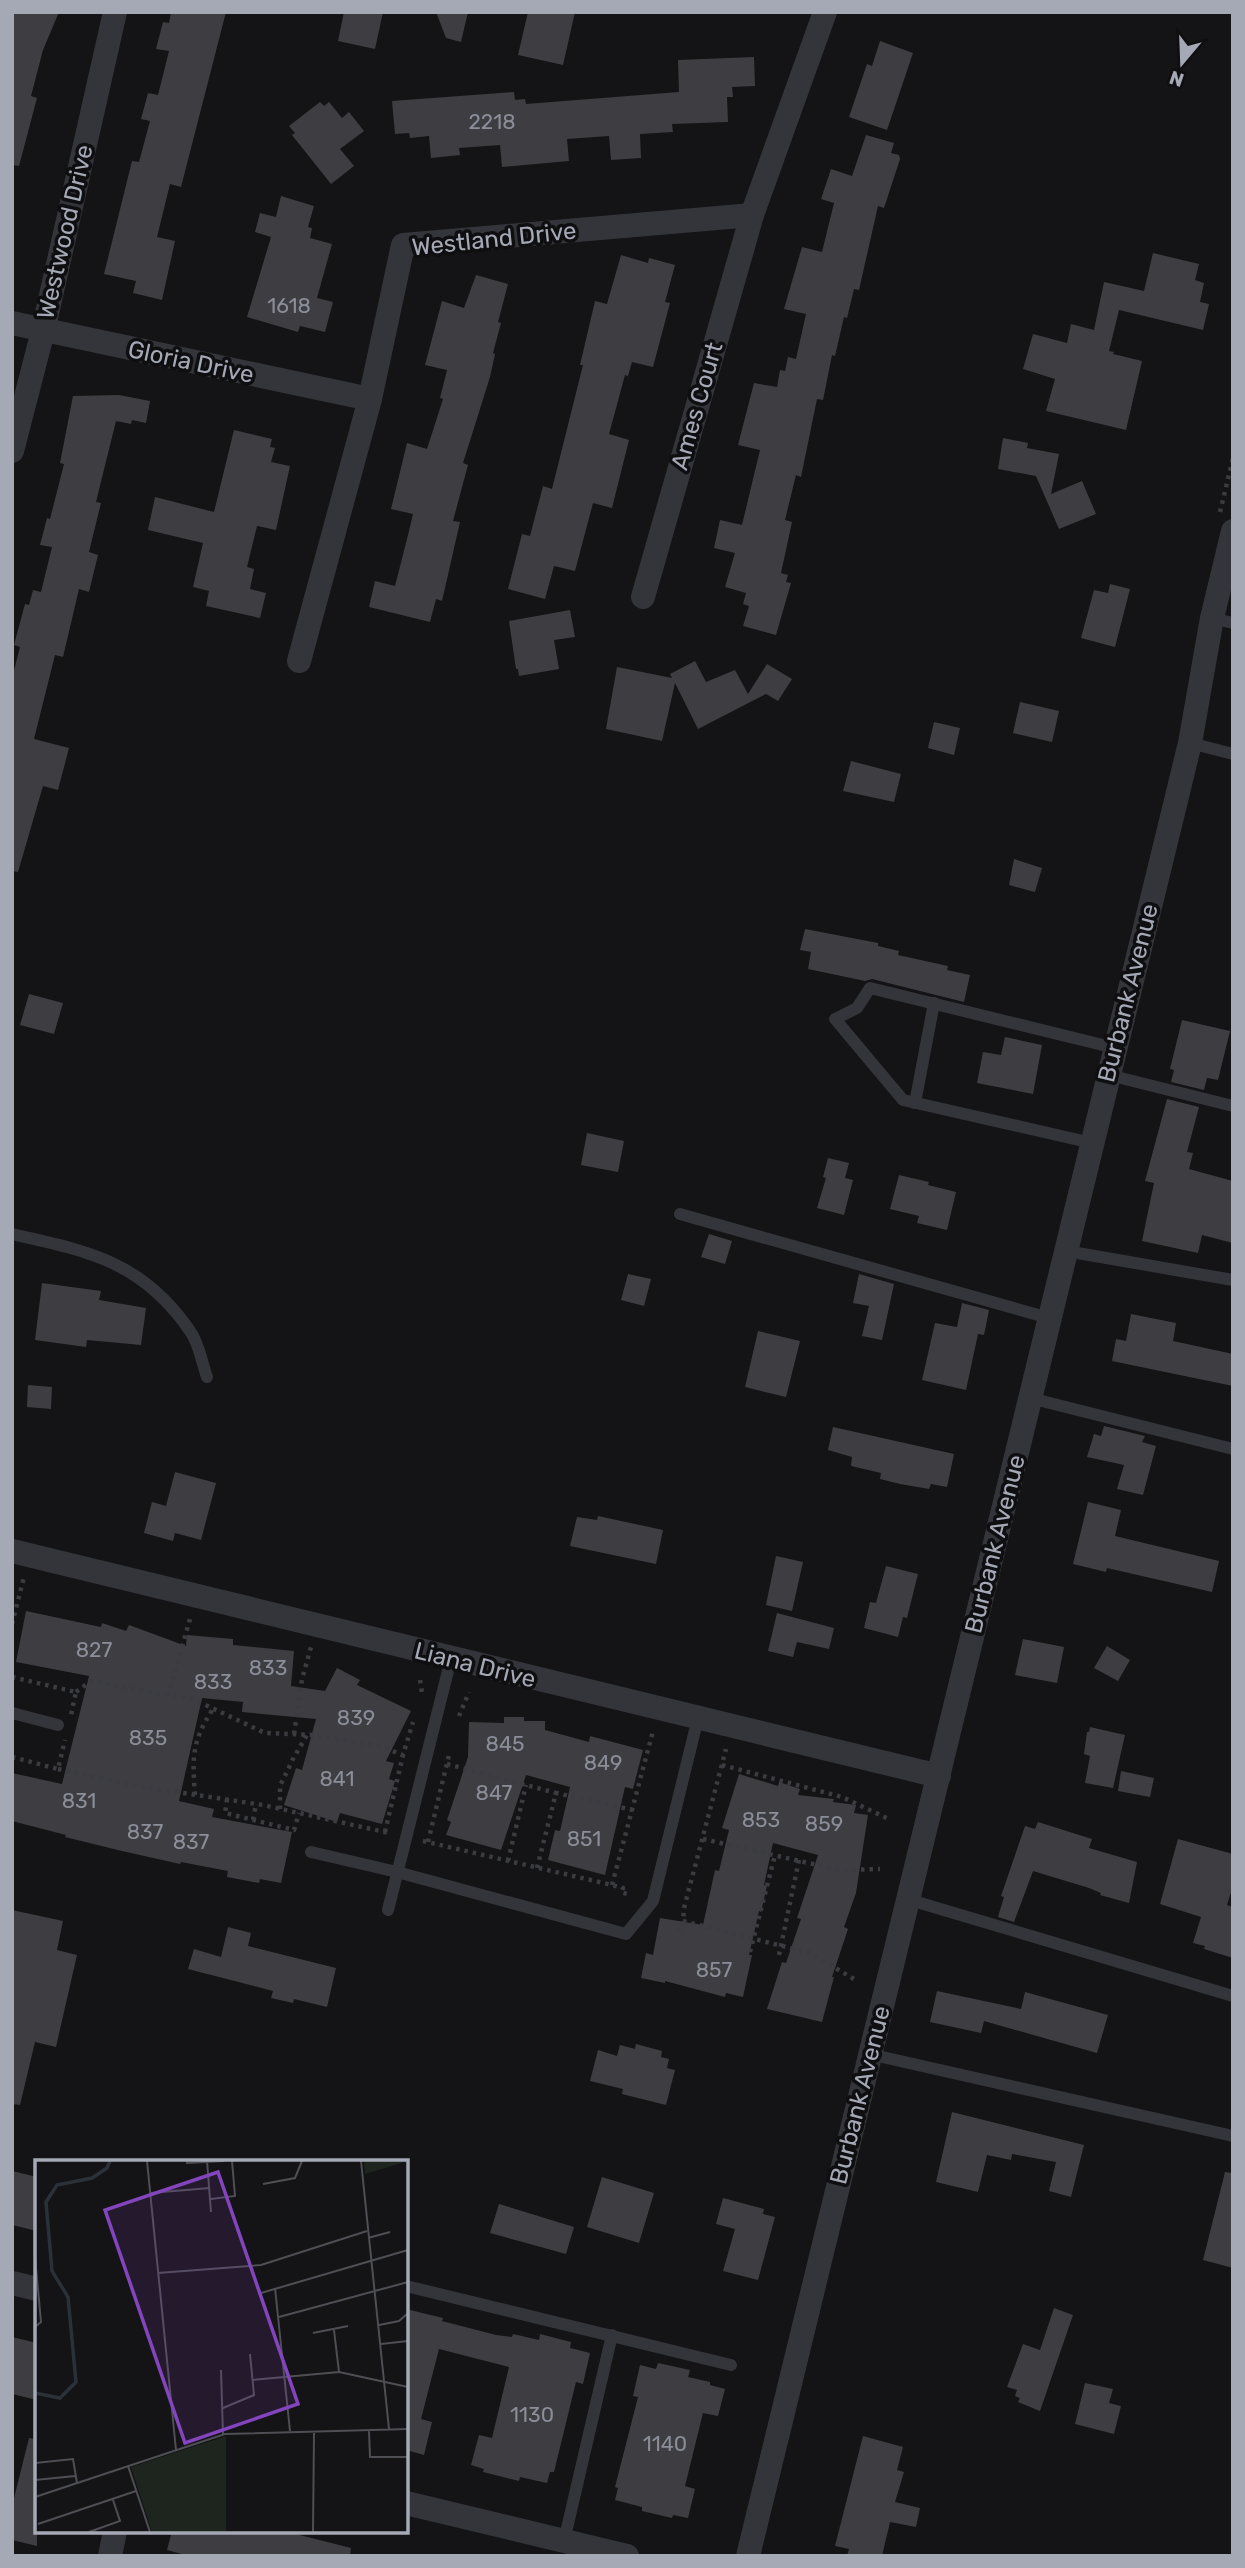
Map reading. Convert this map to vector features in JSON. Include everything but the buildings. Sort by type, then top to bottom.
[{"type":"street","name":"Westwood Drive","points":[[12,451],[43,331],[115,12]]},
{"type":"street","points":[[752,215],[825,12]]},
{"type":"street","name":"Westland Drive","points":[[299,661],[370,399],[403,244],[752,215]]},
{"type":"street","name":"Ames Court","points":[[643,597],[752,215]]},
{"type":"street","name":"Gloria Drive","points":[[12,323],[370,399]]},
{"type":"street","name":"Burbank Avenue","points":[[748,2556],[869,2054],[910,1900],[1108,1075],[1222,620],[1233,531]]},
{"type":"street","name":"Liana Drive","points":[[12,1552],[939,1776]]},
{"type":"street","points":[[12,2283],[35,2289]]},
{"type":"street","points":[[408,2503],[627,2556]]},
{"type":"street","points":[[110,2556],[115,2533]]},
{"type":"lane","points":[[1190,743],[1233,754]]},
{"type":"lane","points":[[1092,1143],[903,1100],[835,1020],[858,1008],[870,988],[1115,1048]]},
{"type":"lane","points":[[915,1103],[934,1003]]},
{"type":"lane","points":[[1108,1075],[1233,1105]]},
{"type":"lane","points":[[680,1214],[1049,1318]]},
{"type":"lane","points":[[12,1234],[107,1259],[149,1283],[192,1333],[207,1377]]},
{"type":"lane","points":[[1066,1251],[1233,1280]]},
{"type":"lane","points":[[1030,1398],[1233,1449]]},
{"type":"lane","points":[[388,1910],[451,1659]]},
{"type":"lane","points":[[12,1713],[58,1725]]},
{"type":"lane","points":[[311,1852],[397,1872],[626,1934],[653,1900],[698,1718]]},
{"type":"lane","points":[[910,1900],[1233,1996]]},
{"type":"lane","points":[[869,2054],[1233,2136]]},
{"type":"lane","points":[[408,2286],[731,2365]]},
{"type":"lane","points":[[564,2541],[612,2336]]},
{"type":"path","points":[[12,1624],[24,1577]]},
{"type":"path","points":[[168,1696],[190,1617]]},
{"type":"path","points":[[294,1734],[302,1679],[312,1647]]},
{"type":"path","points":[[418,1705],[422,1692],[420,1680]]},
{"type":"path","points":[[76,1692],[91,1681],[195,1700],[265,1733],[307,1735],[379,1746],[402,1755]]},
{"type":"path","points":[[457,1725],[469,1692]]},
{"type":"path","points":[[195,1795],[192,1760],[200,1729],[213,1709]]},
{"type":"path","points":[[385,1832],[402,1755],[415,1717]]},
{"type":"path","points":[[612,1885],[653,1731]]},
{"type":"path","points":[[280,1809],[281,1786],[307,1735]]},
{"type":"path","points":[[678,1933],[726,1749]]},
{"type":"path","points":[[428,1842],[450,1751]]},
{"type":"path","points":[[447,1764],[633,1810]]},
{"type":"path","points":[[722,1765],[842,1797],[891,1821]]},
{"type":"path","points":[[58,1769],[143,1787],[256,1804],[393,1834]]},
{"type":"path","points":[[508,1861],[526,1785]]},
{"type":"path","points":[[537,1868],[556,1793]]},
{"type":"path","points":[[227,1800],[225,1813],[294,1830],[299,1813]]},
{"type":"path","points":[[253,1820],[256,1804]]},
{"type":"path","points":[[703,1839],[839,1870],[880,1870]]},
{"type":"path","points":[[421,1841],[612,1885],[623,1888],[621,1892],[631,1895]]},
{"type":"path","points":[[750,1952],[775,1855]]},
{"type":"path","points":[[779,1955],[799,1860]]},
{"type":"path","points":[[683,1921],[810,1953],[854,1979]]}]
